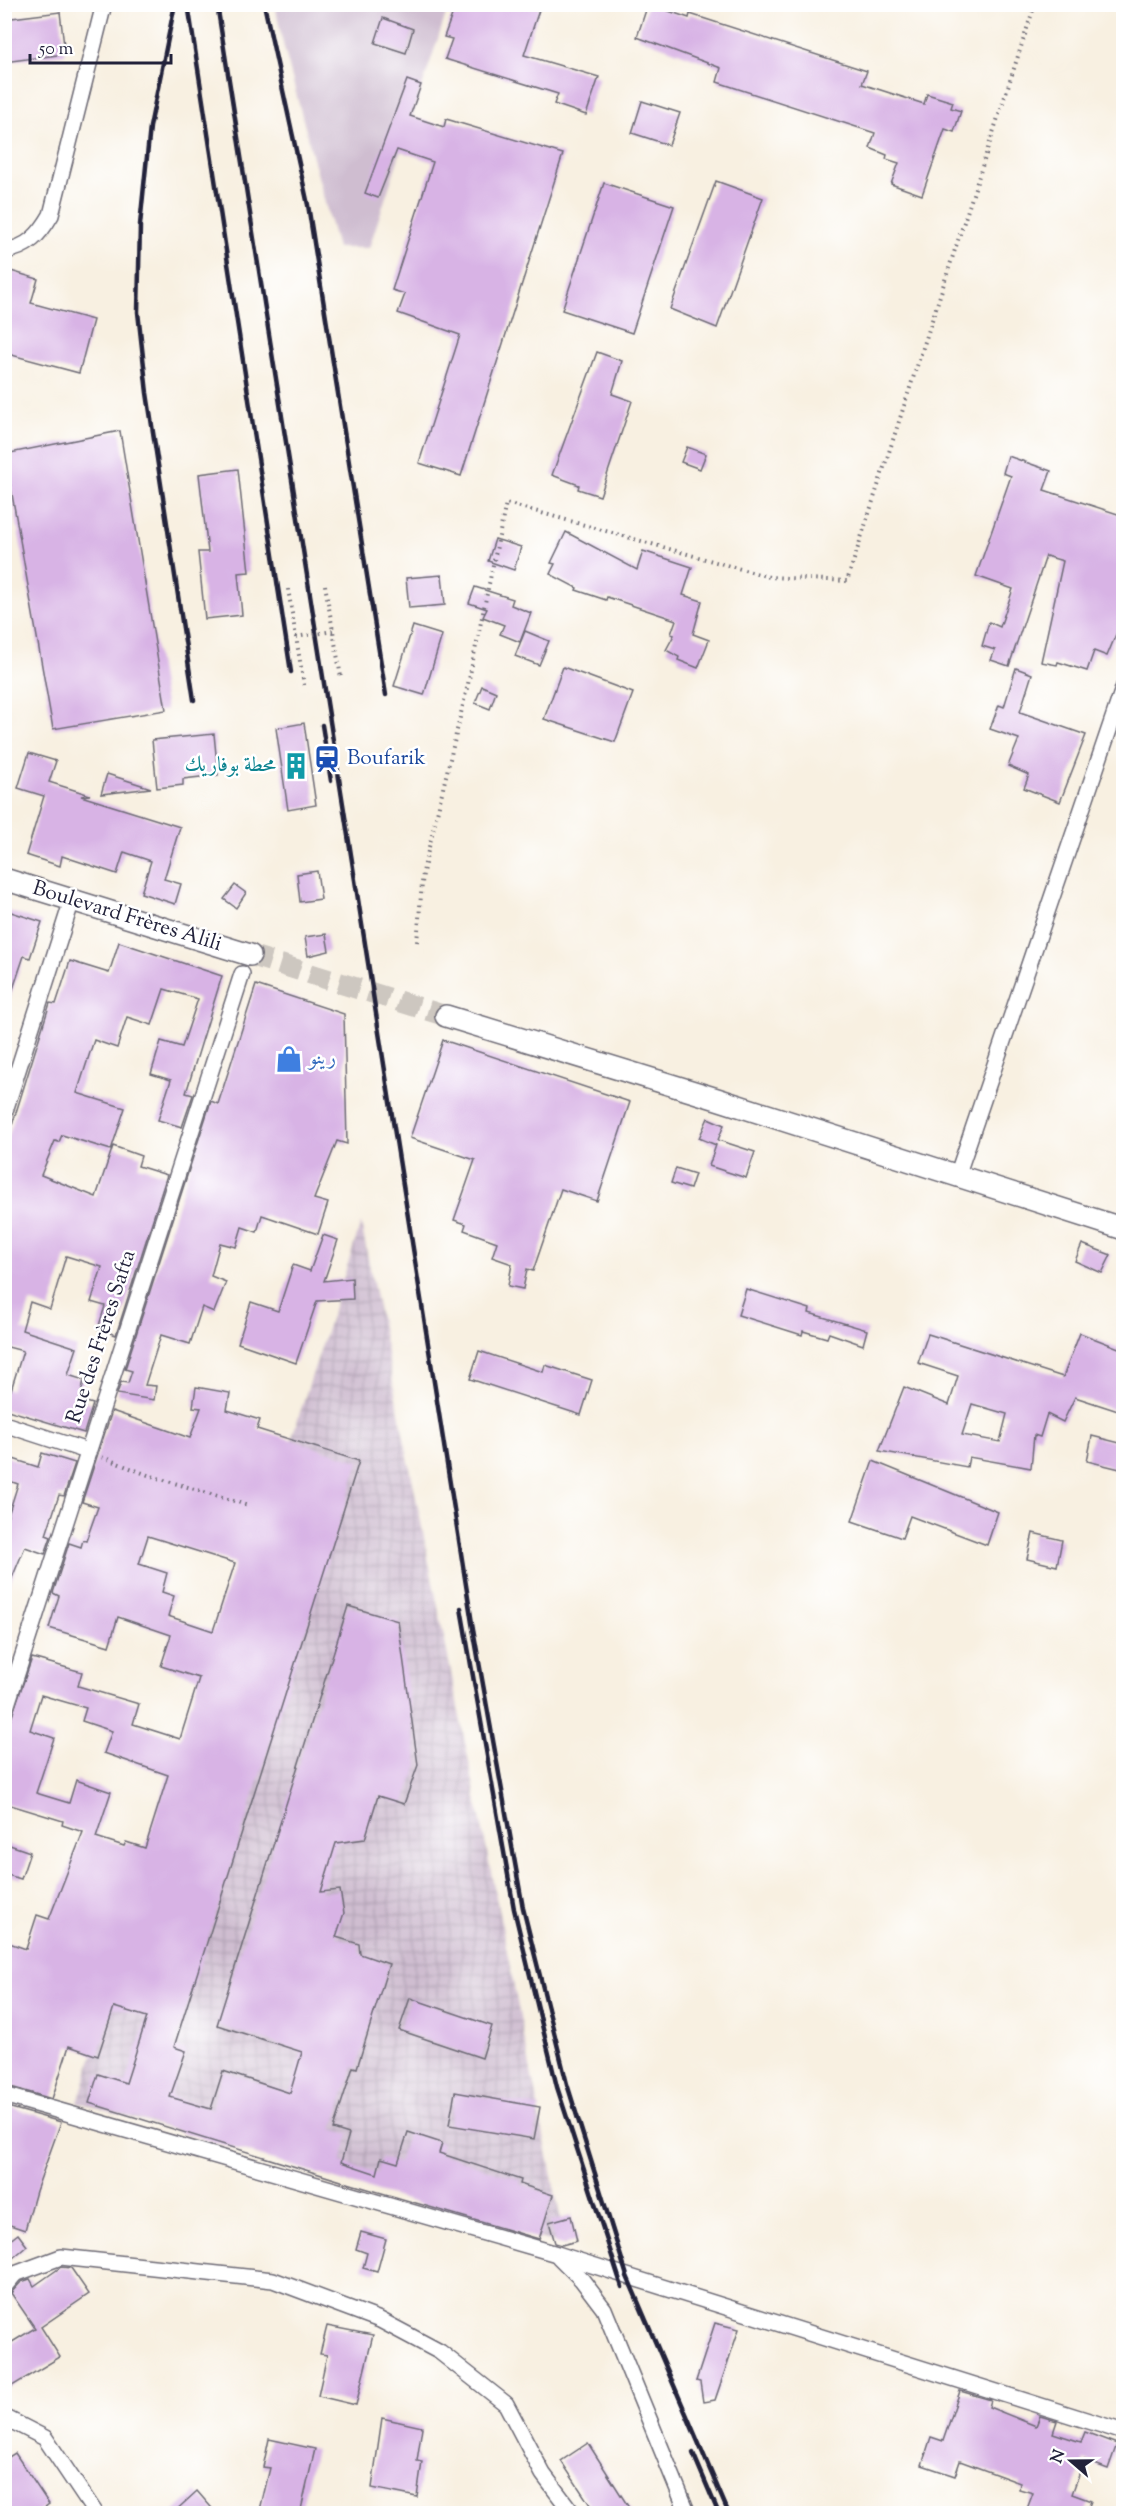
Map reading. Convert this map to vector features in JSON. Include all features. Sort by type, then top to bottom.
[{"type":"main road","name":"Boulevard Frères Alili","points":[[4,879],[72,900],[246,964]]},
{"type":"main road","points":[[446,1016],[1124,1229]]},
{"type":"street","points":[[4,251],[21,248],[34,239],[51,215],[104,4]]},
{"type":"street","points":[[957,1176],[1124,686]]},
{"type":"street","points":[[4,1114],[72,900]]},
{"type":"street","name":"Rue des Frères Safta","points":[[4,1714],[246,964]]},
{"type":"street","points":[[4,1424],[87,1451]]},
{"type":"street","points":[[4,2095],[556,2254],[1124,2432]]},
{"type":"street","points":[[556,2254],[582,2280],[604,2309],[688,2514]]},
{"type":"street","points":[[4,2287],[15,2274],[61,2257],[273,2280],[380,2320],[440,2352],[506,2404],[543,2474],[573,2514]]},
{"type":"street","points":[[4,2417],[45,2438],[96,2514]]},
{"type":"path","points":[[417,942],[423,872],[468,684],[506,502],[769,577],[847,580],[1035,4]]},
{"type":"path","points":[[325,585],[341,677]]},
{"type":"path","points":[[288,589],[304,685]]},
{"type":"path","points":[[296,636],[333,631]]},
{"type":"path","points":[[87,1451],[148,1474],[247,1505]]},
{"type":"shaded area","points":[[275,5],[449,5],[369,248],[337,248],[283,44]]},
{"type":"shaded area","points":[[361,1223],[566,2246],[78,2102]]},
{"type":"building","points":[[456,4],[541,4],[524,55],[599,77],[586,115],[554,104],[558,94],[445,59],[452,39],[444,37]]},
{"type":"building","points":[[648,4],[689,18],[690,14],[867,71],[862,84],[924,104],[927,94],[953,102],[951,108],[961,111],[954,132],[945,129],[922,195],[891,184],[899,163],[886,159],[887,155],[870,148],[875,133],[717,82],[721,68],[637,37]]},
{"type":"building","points":[[60,12],[65,54],[4,62],[4,19]]},
{"type":"building","points":[[383,18],[413,29],[406,53],[375,43]]},
{"type":"building","points":[[407,80],[421,85],[410,116],[444,127],[446,119],[563,154],[461,476],[419,463],[460,335],[398,313],[405,294],[392,290],[433,162],[397,150],[378,198],[365,193]]},
{"type":"building","points":[[642,101],[680,113],[669,145],[632,133]]},
{"type":"building","points":[[716,181],[763,198],[717,328],[670,309]]},
{"type":"building","points":[[604,183],[674,206],[632,333],[562,310]]},
{"type":"building","points":[[4,269],[38,279],[31,303],[93,320],[79,373],[4,353]]},
{"type":"building","points":[[597,352],[622,361],[612,394],[632,401],[600,496],[578,489],[579,485],[552,475]]},
{"type":"building","points":[[120,431],[166,710],[53,729],[5,454]]},
{"type":"building","points":[[687,447],[706,454],[700,469],[681,462]]},
{"type":"building","points":[[1008,456],[1051,471],[1044,490],[1124,516],[1124,615],[1107,656],[1094,651],[1087,671],[1058,662],[1057,665],[1041,662],[1063,561],[1046,556],[1009,666],[991,660],[995,650],[982,646],[989,622],[1000,627],[1013,589],[976,576],[1011,476],[1003,473]]},
{"type":"building","points":[[238,469],[249,572],[238,573],[242,615],[205,619],[198,552],[208,552],[199,474]]},
{"type":"building","points":[[566,532],[637,570],[643,551],[692,567],[683,595],[702,601],[693,634],[709,640],[698,668],[678,660],[679,657],[666,650],[674,635],[671,634],[676,620],[607,597],[606,600],[576,590],[577,588],[550,574],[555,564],[551,563]]},
{"type":"building","points":[[495,539],[521,547],[514,570],[488,561]]},
{"type":"building","points":[[442,575],[445,605],[409,608],[406,578]]},
{"type":"building","points":[[475,587],[513,599],[511,605],[531,613],[520,642],[500,634],[504,625],[483,617],[487,609],[469,603]]},
{"type":"building","points":[[413,626],[442,635],[424,695],[394,686]]},
{"type":"building","points":[[525,631],[549,641],[539,665],[515,656]]},
{"type":"building","points":[[563,667],[633,693],[615,742],[544,719]]},
{"type":"building","points":[[1016,668],[1032,674],[1020,712],[1086,735],[1060,802],[1024,788],[1029,775],[1008,766],[1019,739],[990,729],[999,705],[1004,707]]},
{"type":"building","points":[[482,686],[496,692],[490,709],[475,703]]},
{"type":"building","name":"محطة بوفاريك","points":[[304,723],[316,805],[288,810],[276,728]]},
{"type":"building","points":[[214,734],[218,775],[183,779],[183,785],[157,788],[152,740]]},
{"type":"building","points":[[29,753],[56,761],[49,782],[90,795],[81,796],[180,827],[164,879],[181,884],[175,904],[141,893],[151,861],[124,852],[117,874],[62,856],[60,866],[26,855],[44,796],[18,788]]},
{"type":"building","points":[[107,774],[151,788],[101,794]]},
{"type":"building","points":[[317,871],[321,899],[300,902],[297,874]]},
{"type":"building","points":[[235,885],[246,893],[236,908],[224,899]]},
{"type":"building","points":[[8,911],[42,922],[30,958],[24,956],[7,1007],[4,1007],[4,922]]},
{"type":"building","points":[[326,934],[329,951],[308,956],[305,937]]},
{"type":"building","points":[[119,942],[222,976],[186,1093],[193,1095],[182,1127],[158,1120],[171,1080],[151,1074],[161,1041],[182,1047],[198,999],[164,989],[152,1025],[127,1017],[117,1048],[94,1040],[77,1093],[125,1108],[111,1150],[62,1135],[59,1142],[55,1141],[41,1175],[96,1197],[113,1146],[141,1156],[138,1166],[167,1175],[116,1335],[98,1329],[105,1306],[91,1302],[102,1267],[66,1256],[50,1309],[30,1302],[22,1330],[77,1348],[68,1375],[84,1380],[80,1400],[93,1404],[84,1433],[4,1409],[4,1388],[11,1390],[23,1351],[4,1346],[4,1151],[50,1003],[56,1004],[70,961],[109,973]]},
{"type":"building","points":[[256,985],[344,1014],[347,1144],[337,1141],[314,1199],[328,1203],[318,1234],[262,1215],[257,1232],[242,1227],[236,1247],[220,1243],[211,1276],[226,1282],[214,1312],[202,1307],[190,1344],[161,1335],[145,1385],[156,1386],[154,1400],[117,1394],[121,1382],[128,1383],[132,1371],[125,1369],[211,1101],[218,1104]]},
{"type":"building","points":[[443,1040],[630,1102],[597,1201],[561,1189],[533,1271],[527,1269],[523,1289],[508,1286],[512,1264],[492,1257],[497,1242],[464,1230],[466,1224],[454,1220],[475,1160],[410,1138]]},
{"type":"building","points":[[708,1118],[724,1125],[718,1140],[755,1152],[746,1178],[709,1166],[716,1145],[699,1138]]},
{"type":"building","points":[[676,1168],[695,1174],[690,1189],[671,1183]]},
{"type":"building","points":[[323,1235],[338,1240],[324,1281],[352,1278],[353,1299],[317,1301],[296,1363],[238,1343],[251,1302],[278,1311],[293,1265],[310,1271]]},
{"type":"building","points":[[1082,1244],[1111,1255],[1102,1273],[1075,1261]]},
{"type":"building","points":[[746,1289],[810,1309],[809,1313],[867,1330],[863,1345],[829,1333],[827,1338],[803,1331],[802,1335],[738,1315]]},
{"type":"building","points":[[1080,1333],[1124,1350],[1124,1413],[1075,1397],[1063,1422],[1047,1414],[1040,1437],[1034,1435],[1031,1468],[969,1457],[967,1467],[879,1451],[904,1387],[949,1405],[958,1376],[918,1363],[928,1334],[1063,1377]],"holes":[[[972,1404],[1007,1414],[1000,1442],[962,1435]]]},
{"type":"building","points":[[479,1351],[543,1372],[545,1365],[592,1380],[581,1415],[470,1379]]},
{"type":"building","points":[[196,1387],[230,1393],[227,1410],[260,1420],[257,1429],[359,1461],[174,2047],[186,2051],[170,2097],[211,2109],[223,2071],[290,2093],[302,2052],[217,2025],[348,1606],[398,1621],[418,1765],[404,1804],[378,1796],[365,1839],[336,1843],[321,1892],[340,1890],[344,1913],[336,1937],[359,1944],[360,1954],[389,1964],[357,2068],[353,2067],[333,2129],[349,2134],[341,2162],[377,2174],[381,2158],[398,2163],[408,2132],[442,2143],[439,2153],[521,2180],[520,2184],[553,2195],[539,2239],[89,2103],[98,2074],[126,2083],[147,2017],[114,2007],[98,2056],[69,2046],[52,2099],[11,2087],[13,2080],[4,2077],[4,1941],[26,1949],[37,1915],[49,1919],[83,1832],[62,1825],[63,1821],[4,1803],[4,1738],[32,1658],[82,1672],[78,1686],[139,1704],[133,1724],[180,1739],[199,1678],[161,1666],[171,1635],[118,1617],[109,1646],[49,1628],[59,1596],[53,1593],[69,1543],[81,1547],[83,1540],[86,1541],[98,1507],[82,1502],[112,1411],[190,1438],[201,1408],[193,1407]],"holes":[[[148,1536],[235,1563],[213,1631],[168,1616],[174,1596],[162,1592],[167,1573],[139,1564]],[[41,1695],[86,1708],[82,1721],[112,1731],[104,1753],[168,1775],[145,1848],[126,1842],[124,1846],[96,1837],[111,1792],[76,1780],[69,1803],[36,1793],[54,1738],[30,1730]]]},
{"type":"building","points":[[1092,1436],[1124,1444],[1124,1470],[1087,1461]]},
{"type":"building","points":[[42,1453],[75,1463],[64,1496],[59,1495],[46,1535],[51,1537],[45,1554],[25,1547],[4,1597],[4,1528],[18,1484],[4,1479],[4,1456],[38,1467]]},
{"type":"building","points":[[873,1461],[998,1512],[987,1545],[910,1516],[902,1538],[852,1521]]},
{"type":"building","points":[[1033,1533],[1062,1540],[1057,1566],[1027,1559]]},
{"type":"building","points":[[4,1843],[30,1852],[21,1879],[4,1874]]},
{"type":"building","points":[[410,1998],[492,2026],[482,2058],[399,2030]]},
{"type":"building","points":[[455,2092],[540,2107],[534,2139],[449,2125]]},
{"type":"building","points":[[4,2106],[61,2122],[36,2191],[25,2230],[4,2223]]},
{"type":"building","points":[[571,2216],[577,2241],[562,2245],[555,2243],[549,2222]]},
{"type":"building","points":[[361,2232],[386,2239],[377,2272],[363,2268],[367,2253],[356,2249]]},
{"type":"building","points":[[18,2234],[27,2246],[13,2258],[4,2245]]},
{"type":"building","points":[[61,2267],[71,2268],[89,2294],[41,2327],[60,2357],[4,2391],[4,2347],[35,2328],[11,2293],[21,2282],[30,2279],[34,2286]]},
{"type":"building","points":[[715,2323],[739,2329],[715,2400],[703,2402],[700,2382],[696,2381]]},
{"type":"building","points":[[327,2326],[373,2335],[356,2405],[318,2396],[327,2355],[320,2354]]},
{"type":"building","points":[[960,2391],[991,2400],[989,2407],[1036,2426],[1040,2416],[1057,2421],[1053,2433],[1081,2442],[1085,2432],[1117,2444],[1108,2469],[1084,2460],[1072,2494],[1091,2501],[1086,2514],[1025,2514],[1033,2493],[1019,2489],[1020,2483],[960,2461],[955,2476],[922,2465],[931,2437],[943,2441]]},
{"type":"building","points":[[382,2418],[422,2427],[417,2461],[422,2462],[417,2497],[372,2488]]},
{"type":"building","points":[[269,2439],[315,2449],[300,2514],[276,2514],[260,2510],[270,2468],[263,2467]]},
{"type":"building","points":[[588,2443],[633,2514],[596,2514],[561,2461]]},
{"type":"building","points":[[15,2453],[49,2504],[35,2514],[4,2514],[4,2460]]},
{"type":"building","points":[[197,2491],[217,2514],[172,2514]]},
{"type":"tunnel","points":[[250,955],[446,1016]]},
{"type":"railway","points":[[175,4],[150,127],[140,225],[138,312],[147,393],[194,700]]},
{"type":"railway","points":[[188,4],[291,672]]},
{"type":"railway","points":[[217,4],[472,1623],[523,1908],[567,2084],[627,2276],[729,2514]]},
{"type":"railway","points":[[264,4],[308,205],[386,695]]},
{"type":"railway","points":[[322,725],[331,781]]},
{"type":"railway","points":[[461,1608],[514,1909],[557,2087],[622,2287]]},
{"type":"railway","points":[[693,2453],[719,2514]]},
{"type":"place","name":"Boufarik","points":[[327,759]]},
{"type":"place","name":"محطة بوفاريك","points":[[296,766]]},
{"type":"place","name":"رينو","points":[[289,1059]]}]
